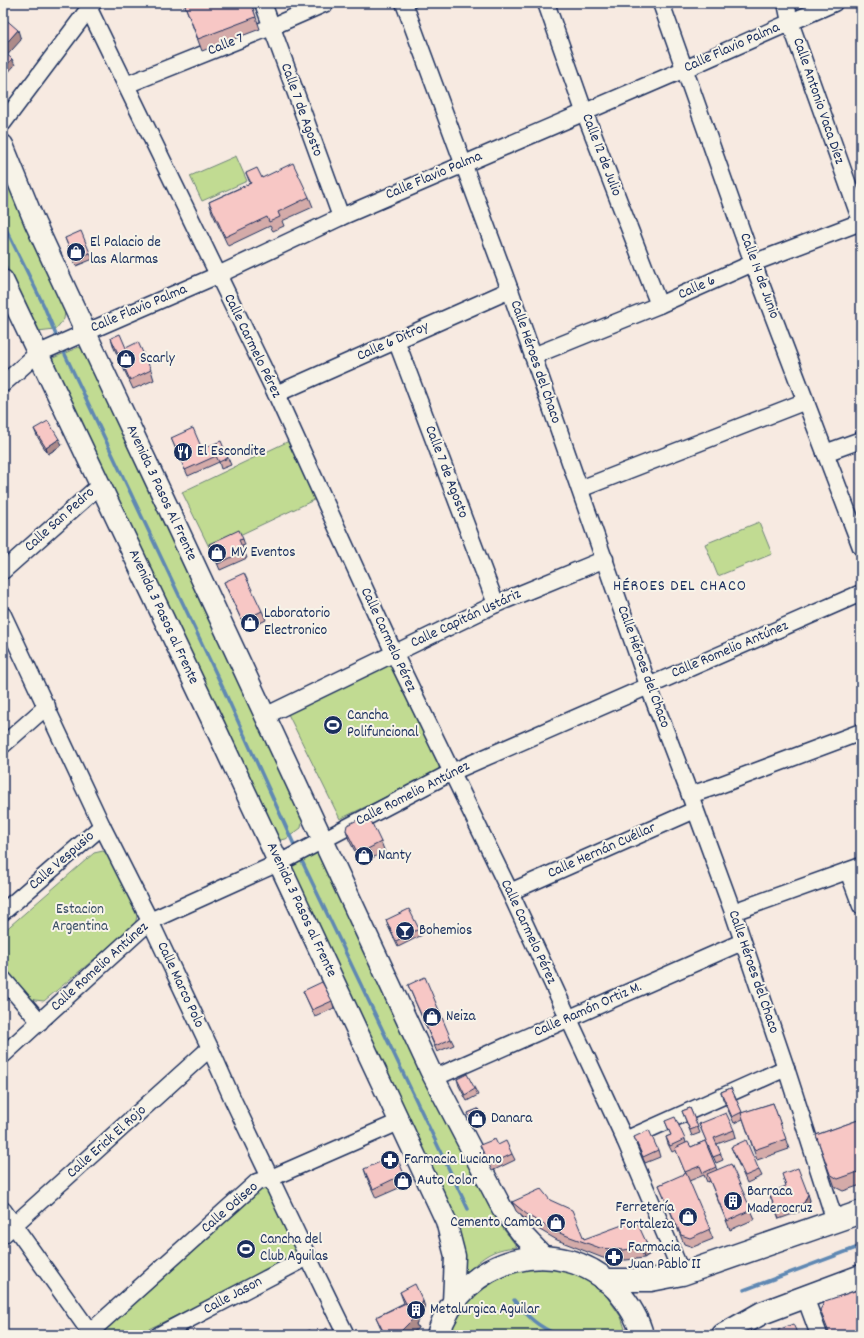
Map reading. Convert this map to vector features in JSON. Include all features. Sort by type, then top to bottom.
[{"type":"highway","points":[[605,1280],[651,1280],[682,1274],[718,1263],[861,1212]]},
{"type":"highway","points":[[438,1335],[444,1318],[453,1303],[466,1287],[483,1274],[502,1264],[522,1259],[544,1257],[566,1260],[586,1268],[605,1280],[627,1303],[638,1322],[642,1335]]},
{"type":"highway","points":[[723,1335],[762,1312],[861,1276]]},
{"type":"main road","name":"Avenida 3 Pasos Al Frente","points":[[3,145],[79,335],[265,716],[317,843]]},
{"type":"main road","points":[[3,280],[42,352],[100,485]]},
{"type":"main road","name":"Avenida 3 Pasos al Frente","points":[[100,485],[282,861],[399,1122],[446,1221],[454,1256],[453,1303]]},
{"type":"main road","points":[[317,843],[434,1078],[502,1208],[522,1234],[544,1257]]},
{"type":"street","name":"Calle 7 de Agosto","points":[[263,3],[341,217]]},
{"type":"street","name":"Calle 7","points":[[126,85],[271,27],[326,3]]},
{"type":"street","name":"Calle Héroes del Chaco","points":[[404,3],[510,290],[648,685],[733,912],[786,1068],[835,1221]]},
{"type":"street","name":"Calle 12 de Julio","points":[[546,3],[584,111],[658,305]]},
{"type":"street","name":"Calle 14 de Junio","points":[[661,3],[754,263],[861,547]]},
{"type":"street","name":"Calle Antonio Vaca Díez","points":[[786,3],[790,22],[861,222]]},
{"type":"street","name":"Calle Flavio Palma","points":[[3,384],[42,352],[79,335],[218,275],[341,217],[584,111],[685,69],[834,3]]},
{"type":"street","name":"Calle Carmelo Pérez","points":[[91,6],[126,85],[276,394],[394,653],[510,892],[625,1140],[682,1274]]},
{"type":"street","points":[[3,123],[91,6]]},
{"type":"street","name":"Calle 6","points":[[533,356],[658,305],[754,263],[861,222]]},
{"type":"street","name":"Calle 6 Ditroy","points":[[276,394],[510,290]]},
{"type":"street","name":"Calle 7 de Agosto","points":[[396,340],[496,604]]},
{"type":"street","points":[[580,489],[806,401]]},
{"type":"street","points":[[825,453],[861,440]]},
{"type":"street","name":"Calle San Pedro","points":[[3,571],[100,485]]},
{"type":"street","name":"Calle Capitán Ustáriz","points":[[265,716],[496,604],[605,559]]},
{"type":"street","name":"Calle Romelio Antúnez","points":[[3,1055],[150,921],[282,861],[452,772],[861,593]]},
{"type":"street","name":"Calle Marco Polo","points":[[3,615],[102,826],[150,921],[233,1100],[346,1335]]},
{"type":"street","points":[[3,745],[46,706]]},
{"type":"street","points":[[690,795],[861,732]]},
{"type":"street","name":"Calle Hernán Cuéllar","points":[[510,892],[695,810]]},
{"type":"street","name":"Calle Vespusio","points":[[3,912],[102,826]]},
{"type":"street","points":[[733,912],[855,868],[861,906]]},
{"type":"street","name":"Calle Ramón Ortiz M.","points":[[434,1078],[742,942]]},
{"type":"street","points":[[3,979],[40,1022]]},
{"type":"street","name":"Calle Erick El Rojo","points":[[9,1230],[210,1048]]},
{"type":"street","points":[[625,1140],[786,1068]]},
{"type":"street","name":"Calle Odiseo","points":[[90,1334],[257,1182],[271,1178],[399,1122]]},
{"type":"street","points":[[3,1210],[9,1230],[90,1334]]},
{"type":"street","name":"Calle Jason","points":[[159,1335],[308,1257]]},
{"type":"street","points":[[805,1297],[819,1335]]},
{"type":"green space","points":[[236,156],[247,181],[202,201],[190,176]]},
{"type":"green space","points":[[3,170],[66,306],[64,319],[55,330],[38,332],[3,259]]},
{"type":"green space","points":[[79,347],[87,353],[304,814],[301,828],[286,839],[276,841],[46,361]]},
{"type":"green space","points":[[289,441],[316,499],[210,549],[182,492]]},
{"type":"green space","points":[[759,522],[772,554],[718,576],[705,544]]},
{"type":"green space","points":[[384,664],[395,668],[439,761],[439,768],[436,773],[340,819],[286,710]]},
{"type":"green space","name":"Estacion Argentina","points":[[103,851],[109,855],[135,906],[137,916],[135,925],[44,1001],[28,998],[3,969],[3,932],[94,853]]},
{"type":"green space","points":[[317,851],[325,856],[490,1208],[517,1247],[493,1252],[481,1259],[463,1276],[288,868]]},
{"type":"green space","points":[[267,1186],[300,1253],[293,1260],[136,1335],[106,1335],[103,1329],[257,1187]]},
{"type":"green space","points":[[517,1266],[546,1266],[577,1275],[603,1291],[621,1317],[627,1335],[447,1335],[465,1298]]},
{"type":"building","points":[[184,3],[251,3],[256,17],[198,39]]},
{"type":"building","points":[[3,17],[18,30],[3,47]]},
{"type":"building","points":[[3,51],[12,59],[3,69]]},
{"type":"building","points":[[293,163],[309,197],[278,212],[280,217],[269,222],[267,217],[225,237],[209,202],[251,183],[246,173],[257,168],[262,178]]},
{"type":"building","points":[[81,231],[90,253],[74,260],[65,238]]},
{"type":"building","points":[[120,334],[126,348],[138,342],[151,370],[130,380],[111,338]]},
{"type":"building","points":[[48,421],[59,439],[46,448],[34,429]]},
{"type":"building","points":[[193,428],[202,449],[221,441],[228,458],[219,462],[216,456],[185,470],[171,438]]},
{"type":"building","points":[[239,530],[243,539],[239,540],[244,551],[218,564],[209,544]]},
{"type":"building","points":[[244,573],[262,611],[242,621],[224,582]]},
{"type":"building","points":[[368,815],[381,842],[358,854],[346,830],[347,825]]},
{"type":"building","name":"Bohemios","points":[[409,909],[419,929],[396,941],[386,920]]},
{"type":"building","points":[[425,977],[451,1039],[435,1046],[408,985]]},
{"type":"building","points":[[322,982],[332,1001],[312,1010],[303,991]]},
{"type":"building","points":[[467,1074],[475,1089],[465,1095],[457,1079]]},
{"type":"building","points":[[731,1088],[742,1112],[732,1117],[721,1092]]},
{"type":"building","points":[[773,1103],[786,1139],[754,1150],[741,1113]]},
{"type":"building","points":[[690,1108],[698,1127],[690,1130],[682,1111]]},
{"type":"building","name":"Danara","points":[[478,1109],[483,1119],[473,1123],[468,1113]]},
{"type":"building","points":[[726,1113],[734,1130],[714,1138],[721,1154],[713,1157],[699,1124]]},
{"type":"building","points":[[675,1117],[685,1139],[670,1146],[666,1137],[671,1135],[665,1121]]},
{"type":"building","points":[[861,1119],[861,1171],[838,1179],[830,1174],[816,1135]]},
{"type":"building","points":[[649,1130],[658,1150],[643,1157],[634,1137]]},
{"type":"building","points":[[495,1139],[498,1145],[506,1141],[512,1154],[489,1165],[480,1145]]},
{"type":"building","points":[[746,1140],[759,1170],[745,1176],[731,1147]]},
{"type":"building","points":[[705,1141],[716,1167],[703,1173],[700,1166],[685,1172],[675,1148],[688,1142],[691,1147]]},
{"type":"building","points":[[396,1155],[404,1174],[373,1189],[364,1169]]},
{"type":"building","name":"Barraca Maderocruz","points":[[731,1164],[751,1210],[727,1221],[707,1174]]},
{"type":"building","points":[[798,1168],[808,1194],[804,1203],[777,1213],[769,1193],[786,1186],[782,1174]]},
{"type":"building","name":"Ferretería Fortaleza","points":[[686,1173],[710,1229],[690,1238],[681,1235],[659,1185]]},
{"type":"building","points":[[541,1189],[550,1200],[572,1210],[584,1239],[636,1220],[647,1244],[641,1248],[623,1250],[600,1248],[554,1231],[529,1216],[512,1202]]},
{"type":"building","name":"Metalurgica Aguilar","points":[[415,1284],[423,1301],[414,1318],[400,1292]]},
{"type":"building","points":[[861,1289],[861,1335],[830,1335],[820,1310],[825,1301]]},
{"type":"building","points":[[406,1303],[414,1318],[397,1335],[385,1335],[376,1317]]},
{"type":"building","points":[[793,1324],[798,1335],[780,1335],[778,1330]]},
{"type":"building","points":[[327,1328],[330,1335],[313,1335]]},
{"type":"building","points":[[751,1329],[753,1335],[736,1335]]},
{"type":"building","points":[[310,1330],[312,1335],[301,1334]]},
{"type":"waterway","points":[[3,223],[44,306],[58,340]]},
{"type":"waterway","points":[[62,348],[222,686],[296,849]]},
{"type":"waterway","points":[[300,857],[468,1209]]},
{"type":"waterway","points":[[744,1290],[861,1246]]},
{"type":"waterway","points":[[514,1300],[534,1321],[558,1335]]},
{"type":"place","name":"El Palacio de las Alarmas","points":[[76,252]]},
{"type":"place","name":"Scarly","points":[[126,359]]},
{"type":"place","name":"El Escondite","points":[[183,452]]},
{"type":"place","name":"MV Eventos","points":[[217,553]]},
{"type":"place","name":"Laboratorio Electronico","points":[[250,623]]},
{"type":"place","name":"Cancha Polifuncional","points":[[333,725]]},
{"type":"place","name":"Nanty","points":[[364,856]]},
{"type":"place","name":"Bohemios","points":[[405,931]]},
{"type":"place","name":"Neiza","points":[[432,1017]]},
{"type":"place","name":"Danara","points":[[477,1119]]},
{"type":"place","name":"Farmacia Luciano","points":[[390,1160]]},
{"type":"place","name":"Auto Color","points":[[403,1181]]},
{"type":"place","name":"Barraca Maderocruz","points":[[733,1201]]},
{"type":"place","name":"Ferretería Fortaleza","points":[[688,1217]]},
{"type":"place","name":"Cemento Camba","points":[[556,1223]]},
{"type":"place","name":"Cancha del Club Aguilas","points":[[246,1249]]},
{"type":"place","name":"Farmacia Juan Pablo II","points":[[614,1257]]},
{"type":"place","name":"Metalurgica Aguilar","points":[[416,1310]]},
{"type":"district","name":"HÉROES DEL CHACO","points":[[680,586]]}]
